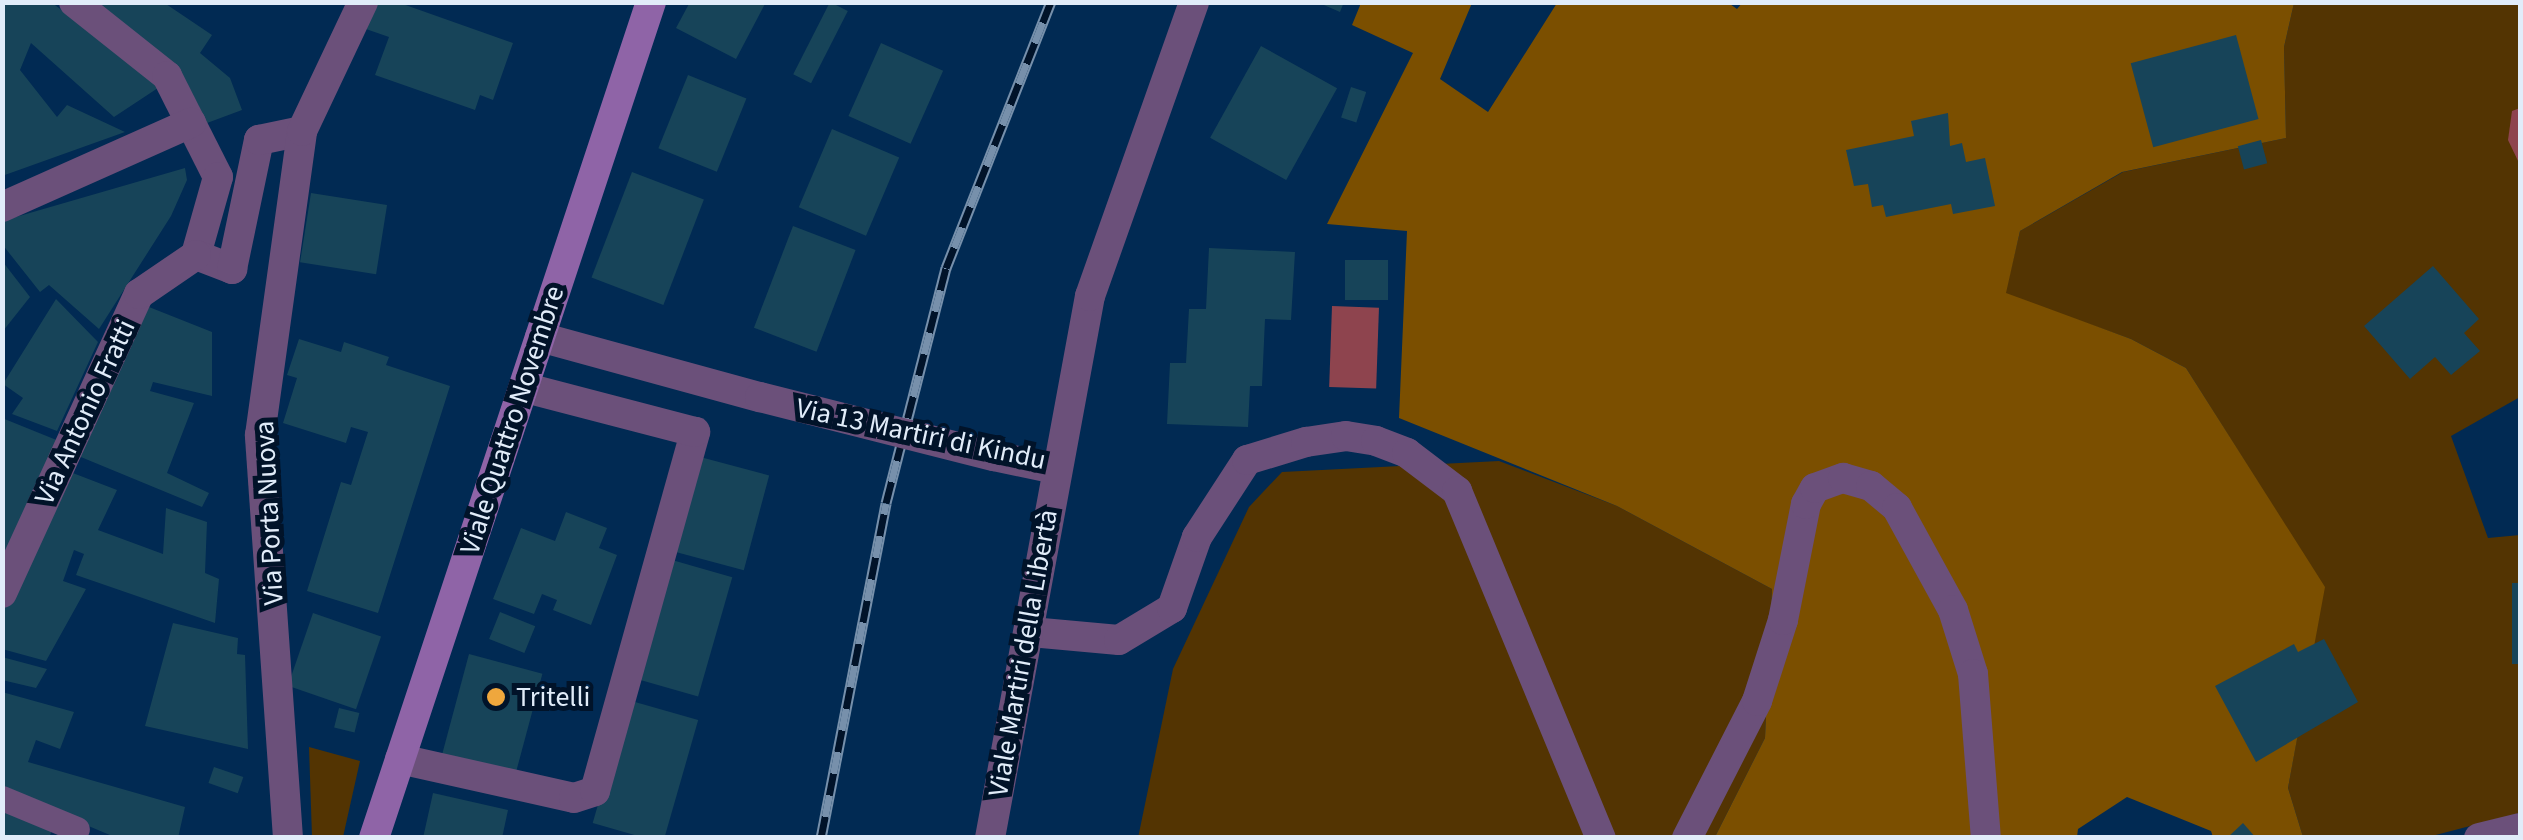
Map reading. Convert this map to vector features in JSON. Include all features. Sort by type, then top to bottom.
[{"type":"main road","name":"Viale Quattro Novembre","points":[[374,838],[652,2]]},
{"type":"street","points":[[74,2],[167,76],[218,177],[196,255],[232,269],[258,140],[302,131]]},
{"type":"street","name":"Via Porta Nuova","points":[[288,838],[260,436],[302,131],[363,2]]},
{"type":"street","name":"Via 13 Martiri di Kindu","points":[[540,337],[760,397],[1054,469],[1090,296],[1194,2]]},
{"type":"street","points":[[2,207],[191,123]]},
{"type":"street","name":"Via Antonio Fratti","points":[[2,593],[139,294],[196,255]]},
{"type":"street","points":[[400,759],[574,798],[595,791],[694,432],[526,388]]},
{"type":"street","points":[[1031,632],[1119,640],[1172,608],[1197,537],[1228,482],[1247,460],[1274,447],[1346,436],[1407,452],[1457,491],[1601,838]]},
{"type":"street","name":"Viale Martiri della Libertà","points":[[990,838],[1031,632],[1054,469]]},
{"type":"street","points":[[1686,838],[1756,701],[1784,620],[1806,504],[1815,488],[1843,478],[1871,486],[1896,508],[1953,610],[1973,674],[1986,838]]},
{"type":"street","points":[[2479,838],[2520,828]]},
{"type":"lane","points":[[2,798],[77,829]]},
{"type":"shaded area","points":[[1727,2],[1737,9],[1743,2],[2294,3],[2284,47],[2286,138],[2122,172],[2020,231],[2006,293],[2131,339],[2186,368],[2325,587],[2288,788],[2303,837],[2213,837],[2211,831],[2127,797],[2078,829],[2077,837],[1715,837],[1765,738],[1772,589],[1617,506],[1399,418],[1407,231],[1327,224],[1413,53],[1352,25],[1361,3],[1472,3],[1440,79],[1488,112],[1557,3]]},
{"type":"shaded area","points":[[2294,3],[2520,3],[2520,397],[2451,436],[2488,538],[2520,535],[2520,813],[2428,837],[2303,837],[2288,788],[2324,587],[2186,368],[2131,339],[2005,294],[2020,231],[2123,172],[2286,138],[2284,47]]},
{"type":"shaded area","points":[[2520,108],[2520,165],[2508,140],[2512,111]]},
{"type":"shaded area","points":[[1332,306],[1379,308],[1376,389],[1329,387]]},
{"type":"shaded area","points":[[1499,461],[1617,506],[1772,589],[1765,738],[1715,837],[1138,838],[1173,669],[1249,507],[1282,472]]},
{"type":"shaded area","points":[[309,747],[360,761],[343,837],[312,837]]},
{"type":"building","points":[[2,2],[51,2],[161,86],[114,117],[31,43],[20,70],[57,117],[67,105],[125,132],[2,176]]},
{"type":"building","points":[[82,2],[163,2],[212,35],[200,53],[230,78],[242,110],[199,126]]},
{"type":"building","points":[[372,2],[397,2],[513,43],[493,100],[480,95],[475,110],[375,75],[389,37],[363,28]]},
{"type":"building","points":[[690,2],[766,2],[736,59],[676,28]]},
{"type":"building","points":[[830,2],[848,11],[811,83],[793,74]]},
{"type":"building","points":[[1317,2],[1344,2],[1340,12]]},
{"type":"building","points":[[2236,35],[2259,119],[2153,147],[2131,63]]},
{"type":"building","points":[[881,43],[943,71],[911,144],[848,116]]},
{"type":"building","points":[[1261,46],[1337,88],[1286,180],[1210,138]]},
{"type":"building","points":[[688,75],[746,99],[717,172],[658,148]]},
{"type":"building","points":[[1351,87],[1366,92],[1356,122],[1341,117]]},
{"type":"building","points":[[1948,113],[1950,146],[1962,143],[1966,162],[1985,158],[1995,206],[1953,214],[1951,204],[1886,217],[1883,205],[1872,207],[1868,184],[1854,186],[1846,150],[1914,136],[1911,121]]},
{"type":"building","points":[[832,129],[899,158],[866,236],[799,207]]},
{"type":"building","points":[[2261,140],[2267,163],[2244,169],[2238,146]]},
{"type":"building","points":[[185,168],[187,180],[171,216],[99,329],[49,285],[40,292],[2,244],[2,221]]},
{"type":"building","points":[[632,172],[704,200],[663,305],[592,277]]},
{"type":"building","points":[[311,193],[387,205],[376,274],[300,262]]},
{"type":"building","points":[[793,226],[856,250],[816,352],[754,328]]},
{"type":"building","points":[[1209,248],[1295,252],[1291,320],[1265,319],[1262,386],[1250,386],[1248,427],[1167,424],[1170,363],[1186,363],[1189,309],[1206,309]]},
{"type":"building","points":[[1345,260],[1388,260],[1388,300],[1345,300]]},
{"type":"building","points":[[3,262],[30,297],[3,331]]},
{"type":"building","points":[[2433,266],[2479,319],[2464,333],[2480,351],[2451,375],[2435,357],[2410,379],[2364,326]]},
{"type":"building","points":[[56,299],[98,342],[57,431],[12,414],[23,398],[3,384]]},
{"type":"building","points":[[149,307],[212,332],[212,396],[153,382],[150,391],[194,403],[167,473],[209,493],[202,507],[76,455]]},
{"type":"building","points":[[299,339],[341,352],[344,342],[389,357],[386,365],[450,386],[378,613],[307,591],[341,482],[351,485],[368,432],[351,427],[346,443],[283,423],[297,378],[287,375]]},
{"type":"building","points":[[2,418],[59,441],[2,560]]},
{"type":"building","points":[[689,454],[769,475],[744,570],[664,549]]},
{"type":"building","points":[[65,470],[117,490],[98,530],[163,554],[166,508],[207,522],[205,573],[219,579],[215,623],[76,575],[84,554],[74,550],[63,581],[86,589],[46,661],[2,649],[2,609]]},
{"type":"building","points":[[566,512],[607,528],[599,548],[617,555],[591,625],[553,610],[557,600],[542,594],[534,614],[493,599],[521,528],[555,541]]},
{"type":"building","points":[[665,558],[732,577],[698,696],[631,677]]},
{"type":"building","points":[[2512,583],[2520,583],[2520,664],[2512,664]]},
{"type":"building","points":[[500,612],[535,626],[524,653],[489,639]]},
{"type":"building","points":[[313,613],[381,636],[356,709],[288,686]]},
{"type":"building","points":[[173,623],[238,638],[237,654],[245,655],[248,749],[145,726]]},
{"type":"building","points":[[2324,639],[2358,702],[2256,762],[2215,686],[2294,644],[2298,652]]},
{"type":"building","points":[[469,654],[542,674],[515,775],[442,755]]},
{"type":"building","points":[[2,657],[47,669],[36,688],[2,680]]},
{"type":"building","points":[[2,692],[74,712],[60,749],[36,740],[28,762],[185,807],[178,838],[117,838],[3,790]]},
{"type":"building","points":[[628,700],[698,720],[664,838],[645,838],[593,823]]},
{"type":"building","points":[[339,708],[359,713],[355,732],[334,727]]},
{"type":"building","points":[[214,767],[243,777],[238,793],[208,783]]},
{"type":"building","points":[[433,793],[508,810],[502,838],[423,838]]},
{"type":"building","points":[[2,802],[54,825],[49,838],[2,838]]},
{"type":"building","points":[[2243,823],[2256,838],[2227,838]]},
{"type":"railway","points":[[821,838],[886,503],[946,268],[1051,2]]},
{"type":"place","name":"Tritelli","points":[[496,697]]}]
